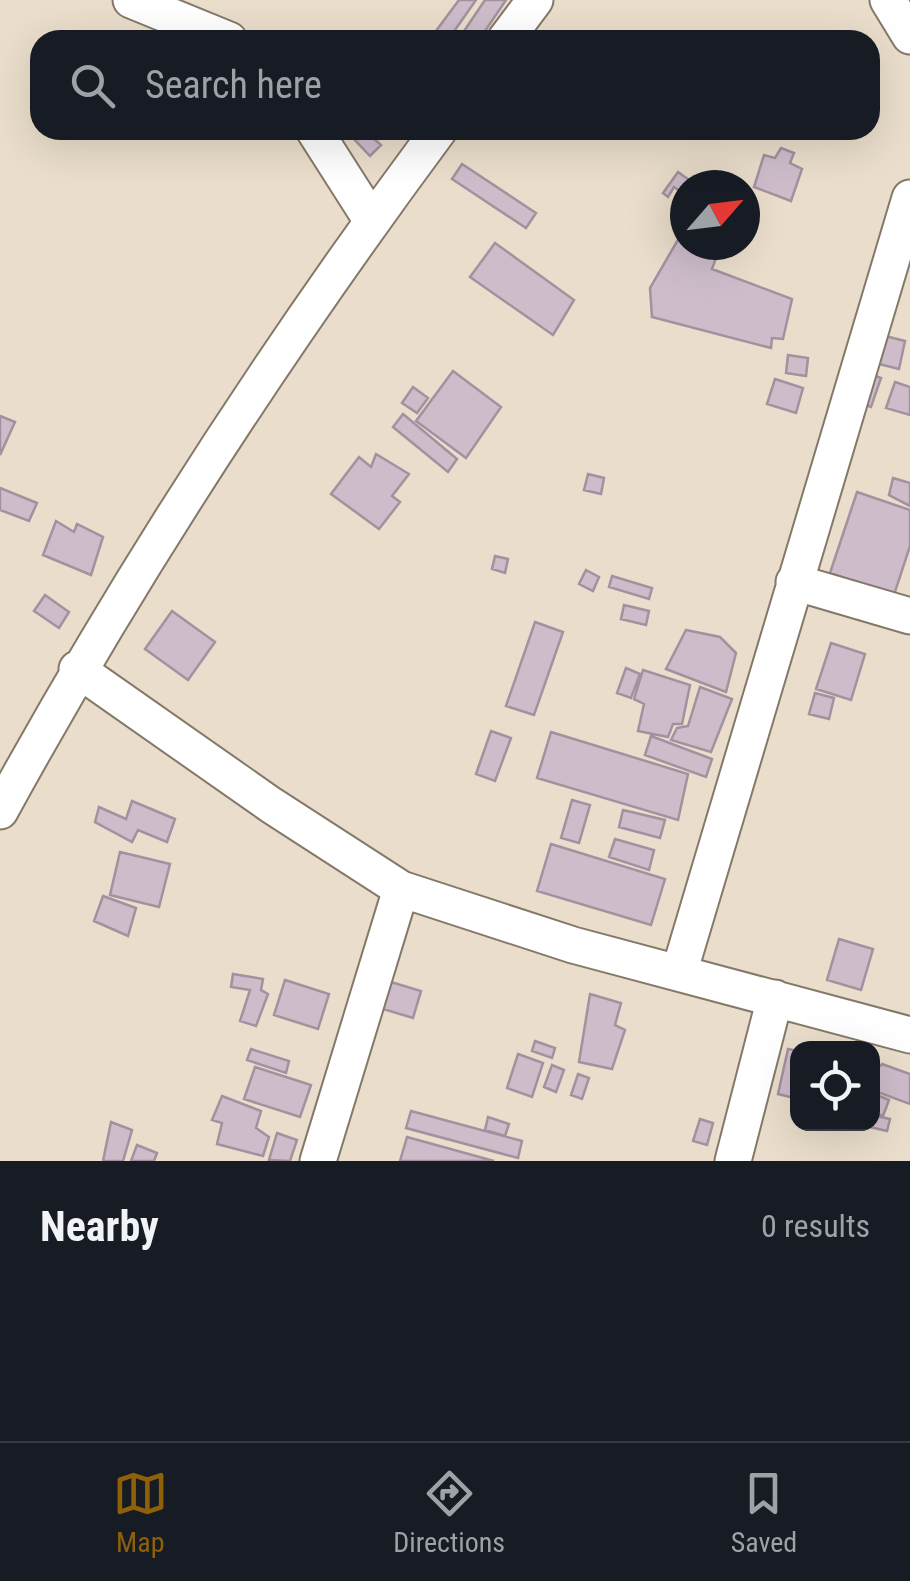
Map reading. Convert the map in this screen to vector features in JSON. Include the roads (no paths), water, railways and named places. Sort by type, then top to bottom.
[{"type":"street","points":[[131,0],[204,30]]},
{"type":"street","points":[[512,30],[535,0]]},
{"type":"street","points":[[888,0],[910,36]]},
{"type":"street","points":[[320,140],[372,221]]},
{"type":"street","points":[[0,810],[77,670],[234,423],[432,140]]},
{"type":"street","points":[[679,973],[910,198]]},
{"type":"street","points":[[794,582],[910,616]]},
{"type":"street","points":[[77,670],[270,805],[401,889],[574,945],[910,1035]]},
{"type":"street","points":[[318,1161],[401,889]]},
{"type":"street","points":[[732,1161],[775,998]]}]
